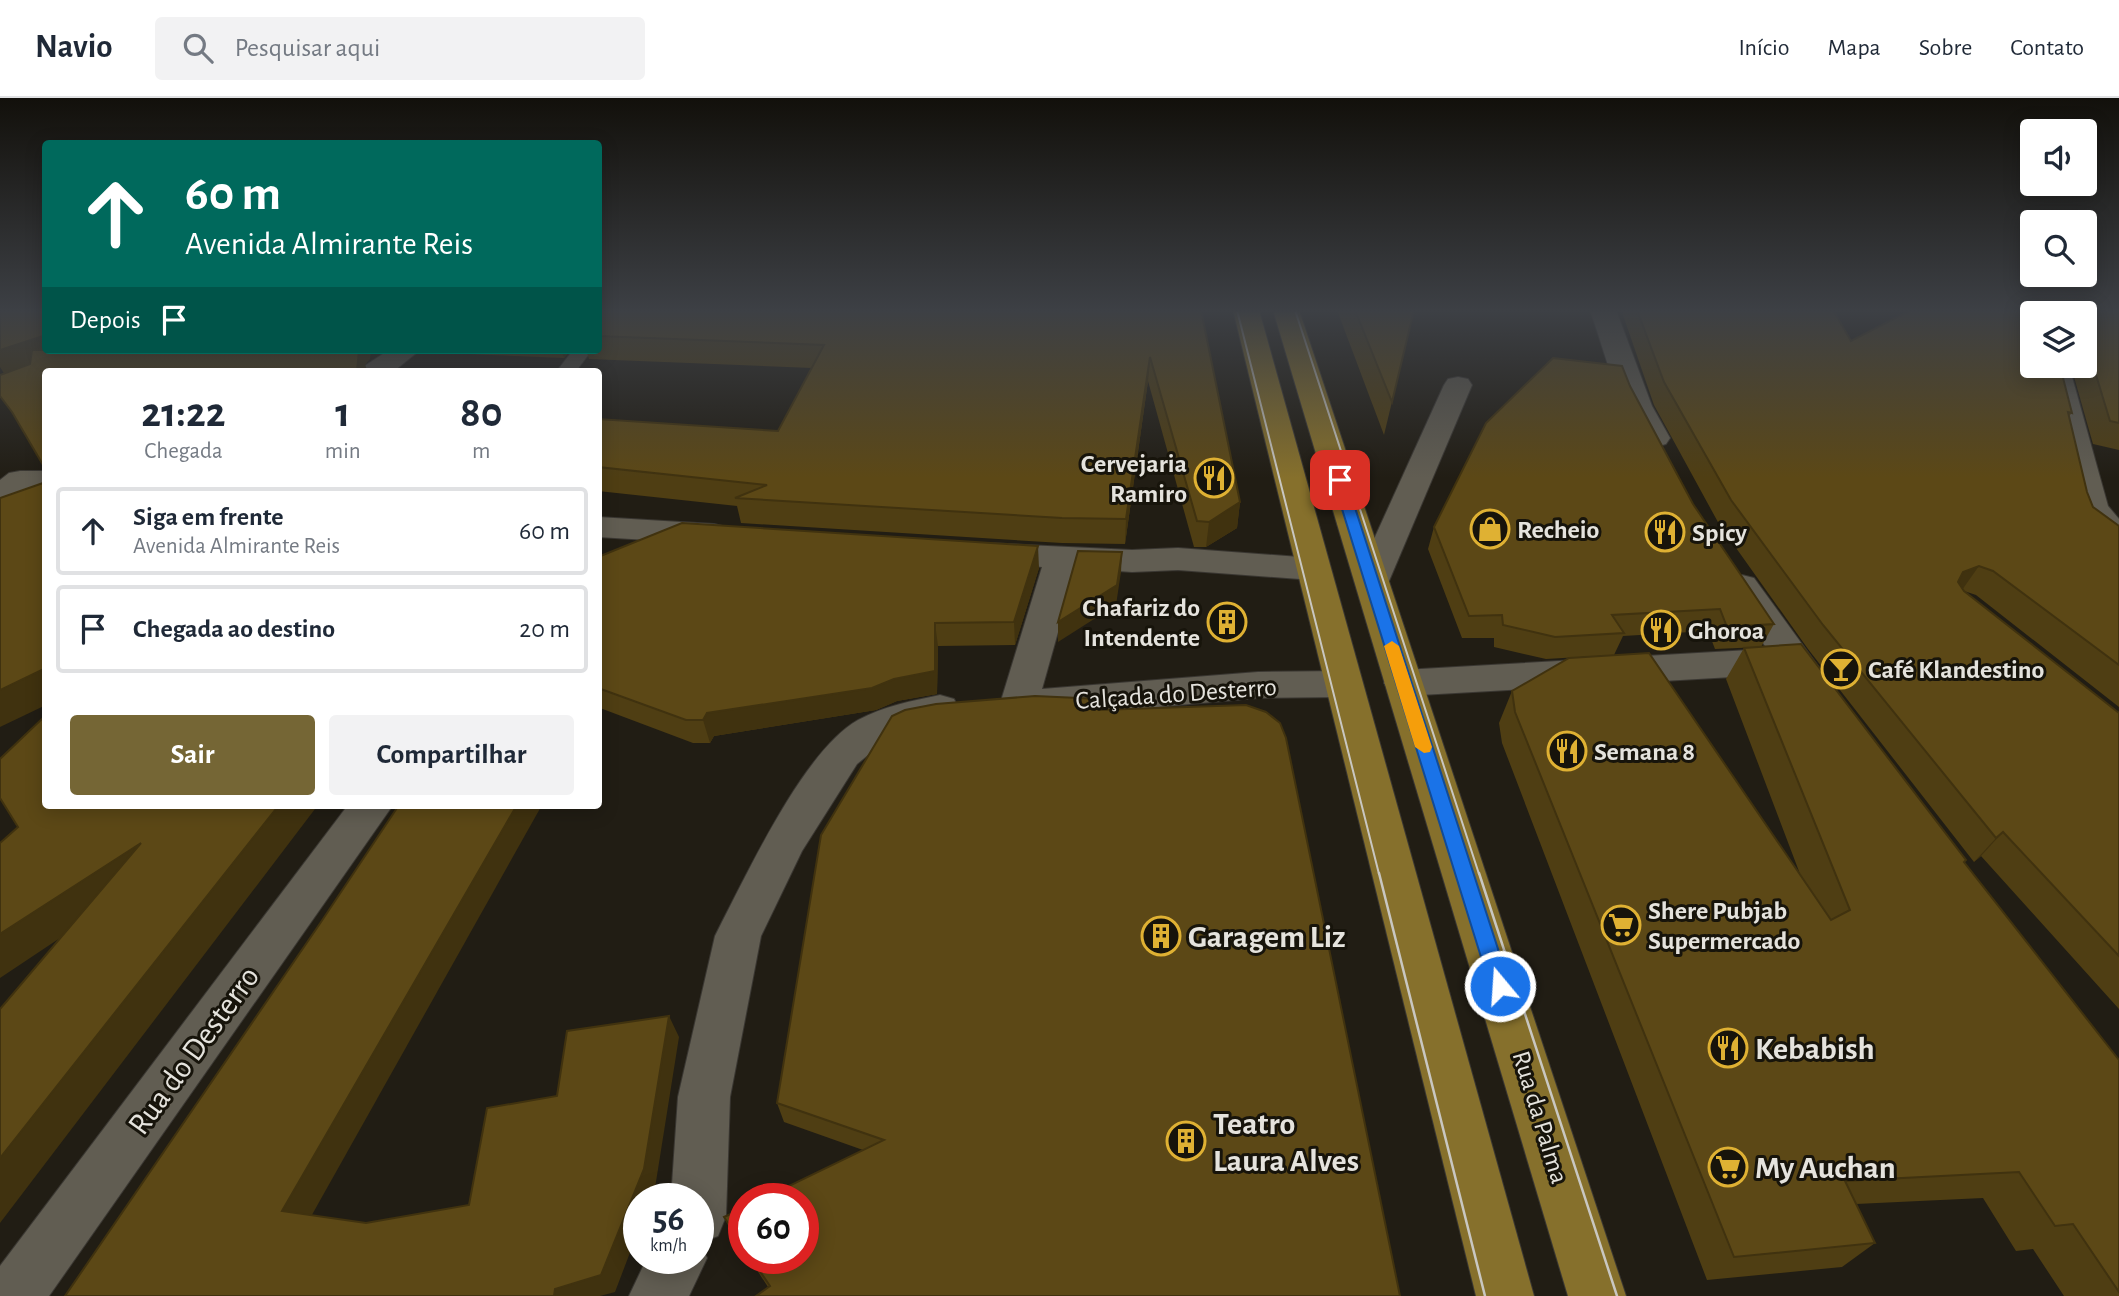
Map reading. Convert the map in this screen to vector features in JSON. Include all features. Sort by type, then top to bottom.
[{"type":"main road","points":[[1260,366],[1505,1296]]},
{"type":"main road","name":"Rua da Palma","points":[[1304,366],[1597,1296]]},
{"type":"main road","points":[[1344,684],[1404,683]]},
{"type":"street","points":[[1623,366],[1638,406],[1670,466]]},
{"type":"street","points":[[2058,378],[2092,508],[2119,540]]},
{"type":"street","points":[[1372,581],[1458,385]]},
{"type":"street","points":[[602,527],[748,537]]},
{"type":"street","points":[[953,550],[1062,558],[1178,559],[1313,569]]},
{"type":"street","points":[[1019,705],[1062,558]]},
{"type":"street","points":[[1723,558],[1835,716]]},
{"type":"street","points":[[1404,683],[1793,660]]},
{"type":"street","name":"Calçada do Desterro","points":[[700,1183],[704,1097],[738,936],[785,842],[843,753],[871,731],[898,718],[938,710],[1258,685],[1344,684]]},
{"type":"street","name":"Rua do Desterro","points":[[14,1296],[369,809]]},
{"type":"street","points":[[658,1296],[670,1274]]},
{"type":"building","points":[[25,366],[357,366],[42,368],[42,463],[0,396],[0,375]]},
{"type":"building","points":[[813,366],[1149,366],[1126,519],[1062,518],[735,498],[767,485],[602,467],[602,419],[778,431]]},
{"type":"building","points":[[1153,366],[1212,366],[1240,502],[1209,522],[1197,521]]},
{"type":"building","points":[[1377,366],[1401,366],[1392,402]]},
{"type":"building","points":[[1545,366],[1622,366],[1693,504],[1774,624],[1727,627],[1720,609],[1612,615],[1624,633],[1555,637],[1503,625],[1502,615],[1469,616],[1434,527],[1486,423]]},
{"type":"building","points":[[1658,366],[2020,366],[2020,378],[2063,378],[2072,413],[2068,412],[2087,492],[2093,507],[2119,526],[2119,665],[1993,571],[1979,566],[1963,572],[1958,582],[1964,591],[2119,713],[2119,956],[2003,832],[1996,838],[1823,625],[1731,500],[1664,382]]},
{"type":"building","points":[[2097,366],[2119,366],[2119,423],[2110,421],[2097,378]]},
{"type":"building","points":[[42,483],[42,670],[0,690],[0,498]]},
{"type":"building","points":[[682,523],[1038,546],[1014,622],[935,623],[935,671],[894,679],[872,688],[707,713],[703,720],[686,720],[602,689],[602,555]]},
{"type":"building","points":[[1078,551],[1122,552],[1117,585],[1058,622]]},
{"type":"building","points":[[1801,644],[1966,860],[1964,862],[2119,1060],[2119,1292],[2073,1224],[2055,1226],[2019,1172],[1845,1181],[1875,1243],[1734,1257],[1515,712],[1512,691],[1569,658],[1649,653],[1831,920],[1850,910],[1744,648]]},
{"type":"building","points":[[1035,696],[1100,699],[1099,710],[1246,705],[1266,712],[1280,723],[1286,738],[1400,1296],[756,1296],[770,1286],[762,1274],[819,1274],[819,1183],[795,1183],[884,1140],[777,1103],[821,835],[892,716],[905,710],[936,704]]},
{"type":"building","points":[[42,719],[42,809],[276,809],[0,1158],[0,1009],[141,843],[0,934],[0,843],[18,827],[0,798],[0,759]]},
{"type":"building","points":[[396,809],[515,809],[282,1211],[366,1223],[469,1205],[487,1108],[557,1096],[567,1031],[669,1016],[644,1169],[638,1183],[623,1183],[623,1221],[601,1275],[555,1289],[554,1296],[65,1296]]},
{"type":"tram line","points":[[1251,366],[1379,874]]},
{"type":"tram line","points":[[1313,366],[1479,874]]},
{"type":"tram line","points":[[1379,873],[1485,1296]]},
{"type":"tram line","points":[[1479,873],[1617,1296]]},
{"type":"slow traffic","points":[[1392,646],[1424,747]]},
{"type":"place","name":"Cervejaria Ramiro","points":[[1214,478]]},
{"type":"place","name":"Recheio","points":[[1490,529]]},
{"type":"place","name":"Spicy","points":[[1665,532]]},
{"type":"place","name":"Chafariz do Intendente","points":[[1227,622]]},
{"type":"place","name":"Ghoroa","points":[[1661,630]]},
{"type":"place","name":"Café Klandestino","points":[[1841,669]]},
{"type":"place","name":"Semana 8","points":[[1567,751]]},
{"type":"place","name":"Shere Pubjab Supermercado","points":[[1621,925]]},
{"type":"place","name":"Garagem Liz","points":[[1161,936]]},
{"type":"place","name":"Kebabish","points":[[1728,1048]]},
{"type":"place","name":"Teatro Laura Alves","points":[[1186,1141]]},
{"type":"place","name":"My Auchan","points":[[1728,1167]]},
{"type":"route","points":[[1340,480],[1500,986]]}]
